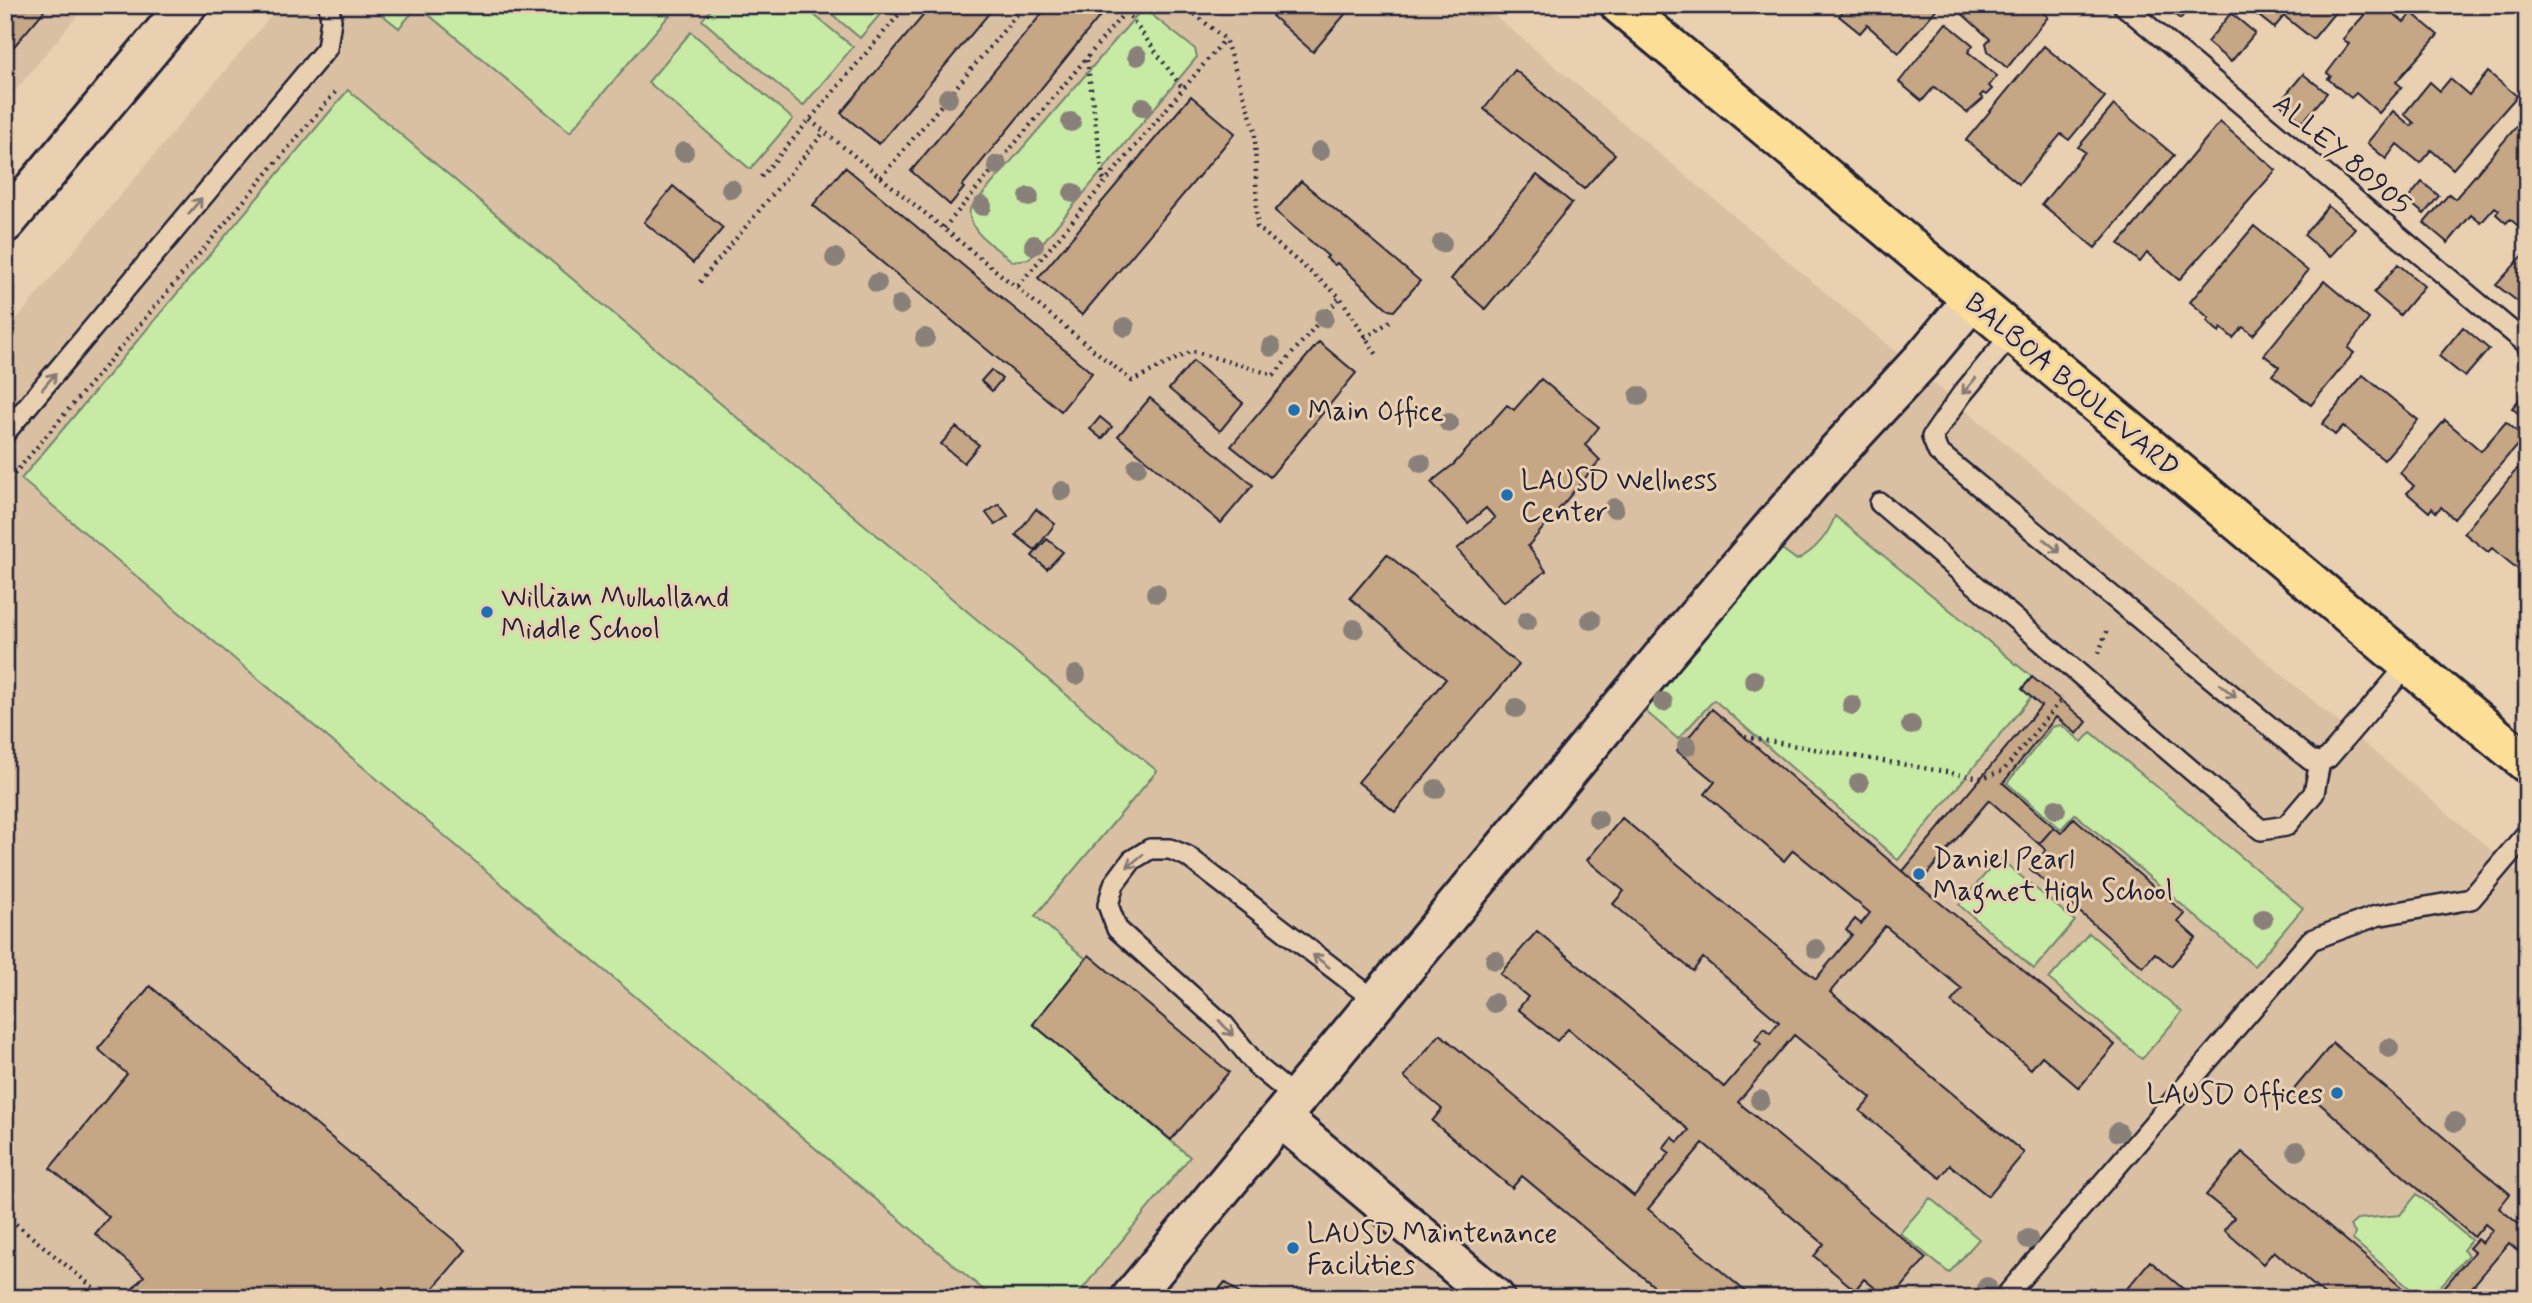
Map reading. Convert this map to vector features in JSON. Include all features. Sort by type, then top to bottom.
[{"type":"main road","name":"BALBOA BOULEVARD","points":[[1620,5],[2407,666],[2527,763]]},
{"type":"street","points":[[10,206],[187,5]]},
{"type":"street","points":[[1131,1298],[1376,1000],[1835,454],[1922,360],[1973,299]]},
{"type":"street","points":[[1289,1108],[1496,1298]]},
{"type":"lane","points":[[5,433],[327,48],[329,5]]},
{"type":"lane","name":"ALLEY 80905","points":[[2123,5],[2527,344]]},
{"type":"lane","points":[[2012,334],[1941,420],[1932,437],[1938,452],[2310,760],[2319,762],[2334,752],[2407,666]]},
{"type":"lane","points":[[1880,503],[2261,830],[2286,826],[2314,793],[2319,762]]},
{"type":"lane","points":[[2004,1298],[2311,940],[2376,916],[2471,899],[2527,833]]},
{"type":"lane","points":[[1289,1108],[1224,1024],[1117,929],[1108,905],[1114,884],[1132,860],[1150,849],[1170,849],[1187,856],[1376,1000]]},
{"type":"path","points":[[761,177],[907,5]]},
{"type":"path","points":[[881,177],[1025,5]]},
{"type":"path","points":[[944,228],[1131,5]]},
{"type":"path","points":[[1184,5],[1225,39],[1255,130],[1256,227],[1340,298],[1377,355]]},
{"type":"path","points":[[1126,11],[1184,89]]},
{"type":"path","points":[[1018,286],[1225,39]]},
{"type":"path","points":[[1087,58],[1104,183]]},
{"type":"path","points":[[5,485],[337,90]]},
{"type":"path","points":[[810,120],[1132,381],[1192,351],[1274,375],[1340,298]]},
{"type":"path","points":[[700,282],[825,131]]},
{"type":"path","points":[[1365,338],[1392,320]]},
{"type":"path","points":[[1745,737],[1981,778],[2003,771],[2061,700]]},
{"type":"path","points":[[5,1215],[106,1298]]},
{"type":"shaded area","points":[[5,5],[86,5],[5,103]]},
{"type":"shaded area","points":[[280,5],[1482,5],[2527,880],[2527,1298],[5,1298],[5,333]]},
{"type":"green space","points":[[370,5],[678,5],[570,132],[418,6],[399,28]]},
{"type":"green space","points":[[714,5],[802,5],[853,47],[803,106],[702,20]]},
{"type":"green space","points":[[821,5],[888,5],[860,38]]},
{"type":"green space","points":[[1143,8],[1195,49],[1197,57],[1029,259],[1012,261],[977,232],[970,217],[970,209]]},
{"type":"green space","points":[[691,32],[793,119],[750,169],[648,82]]},
{"type":"green space","points":[[348,90],[1157,771],[1035,916],[1086,959],[1033,1024],[1190,1157],[1075,1298],[993,1298],[21,479]]},
{"type":"green space","points":[[1835,516],[2032,677],[2022,689],[2031,697],[1898,860],[1714,700],[1678,739],[1644,710],[1782,549],[1797,560],[1804,556],[1821,541]]},
{"type":"green space","points":[[2061,725],[2082,742],[2091,732],[2303,908],[2254,966],[2075,814],[2061,829],[2007,783],[2052,727]]},
{"type":"green space","points":[[1999,858],[2075,921],[2034,969],[1959,905]]},
{"type":"green space","points":[[2089,933],[2182,1012],[2142,1059],[2049,979]]},
{"type":"green space","points":[[2417,1194],[2471,1240],[2463,1250],[2468,1255],[2430,1298],[2421,1298],[2353,1240],[2355,1233],[2350,1226],[2358,1219],[2400,1215]]},
{"type":"green space","points":[[1930,1198],[1979,1239],[1949,1273],[1900,1233]]},
{"type":"building","points":[[5,5],[49,5],[5,57]]},
{"type":"building","points":[[932,5],[996,5],[879,144],[841,113]]},
{"type":"building","points":[[1049,5],[1109,5],[962,186],[964,188],[950,205],[911,171]]},
{"type":"building","points":[[1282,5],[1353,5],[1313,52],[1272,16]]},
{"type":"building","points":[[1848,5],[1940,5],[1899,53],[1867,25],[1860,33],[1839,16]]},
{"type":"building","points":[[1963,5],[2036,5],[2048,17],[2007,68],[1988,51],[1986,43],[1990,39],[1958,10]]},
{"type":"building","points":[[2163,5],[2193,5],[2180,19]]},
{"type":"building","points":[[2245,5],[2341,5],[2313,39],[2284,16],[2274,28]]},
{"type":"building","points":[[2373,5],[2382,13],[2387,8],[2404,22],[2412,13],[2438,35],[2396,82],[2402,87],[2379,113],[2356,93],[2351,98],[2328,79],[2331,76],[2327,73],[2349,44],[2343,39]]},
{"type":"building","points":[[2231,13],[2255,33],[2231,62],[2207,42]]},
{"type":"building","points":[[1946,23],[1973,45],[1968,52],[1997,76],[1989,86],[1992,89],[1986,95],[1983,93],[1980,96],[1983,99],[1967,113],[1934,87],[1922,101],[1899,82]]},
{"type":"building","points":[[2044,46],[2105,97],[2069,140],[2061,134],[2019,184],[1966,140]]},
{"type":"building","points":[[1515,70],[1615,154],[1584,189],[1484,109]]},
{"type":"building","points":[[2488,72],[2517,96],[2453,169],[2431,150],[2420,163],[2397,144],[2386,159],[2367,143],[2393,111],[2411,126],[2414,123],[2404,114],[2430,82],[2440,91],[2450,79],[2469,95]]},
{"type":"building","points":[[2303,74],[2327,93],[2303,122],[2279,103]]},
{"type":"building","points":[[1191,96],[1235,133],[1082,315],[1038,278]]},
{"type":"building","points":[[2114,105],[2174,155],[2095,248],[2042,204],[2085,152],[2078,147]]},
{"type":"building","points":[[2521,121],[2527,125],[2527,223],[2522,229],[2510,219],[2506,223],[2496,214],[2499,210],[2495,207],[2481,223],[2471,215],[2448,243],[2424,223],[2449,194],[2455,199]]},
{"type":"building","points":[[2220,122],[2276,170],[2179,280],[2147,253],[2140,262],[2119,244]]},
{"type":"building","points":[[845,167],[1092,373],[1061,411],[813,205]]},
{"type":"building","points":[[1537,175],[1572,203],[1485,309],[1451,279]]},
{"type":"building","points":[[1301,181],[1420,281],[1394,311],[1389,310],[1337,263],[1335,265],[1326,258],[1328,256],[1275,211]]},
{"type":"building","points":[[2422,182],[2439,196],[2424,214],[2407,200]]},
{"type":"building","points":[[673,186],[723,228],[693,263],[644,222]]},
{"type":"building","points":[[2328,206],[2355,228],[2330,257],[2304,235]]},
{"type":"building","points":[[2254,226],[2308,271],[2253,335],[2243,327],[2233,338],[2221,328],[2219,332],[2207,321],[2209,318],[2190,302]]},
{"type":"building","points":[[2527,251],[2527,297],[2521,304],[2496,285]]},
{"type":"building","points":[[2398,264],[2424,286],[2400,315],[2374,293]]},
{"type":"building","points":[[2324,281],[2369,319],[2348,348],[2354,353],[2311,405],[2272,375],[2279,367],[2264,355]]},
{"type":"building","points":[[2463,327],[2489,349],[2465,377],[2439,356]]},
{"type":"building","name":"Main Office","points":[[1319,342],[1356,373],[1270,477],[1231,446]]},
{"type":"building","points":[[1193,361],[1243,403],[1220,431],[1169,389]]},
{"type":"building","points":[[991,370],[1002,379],[992,391],[981,381]]},
{"type":"building","points":[[2363,375],[2418,420],[2384,460],[2343,426],[2335,435],[2322,424]]},
{"type":"building","name":"LAUSD Wellness Center","points":[[1541,379],[1599,427],[1585,445],[1600,460],[1528,546],[1546,571],[1503,603],[1457,549],[1495,518],[1486,508],[1468,523],[1431,482],[1454,464],[1507,405],[1514,410]]},
{"type":"building","points":[[2527,391],[2527,421],[2512,408]]},
{"type":"building","points":[[1150,398],[1253,485],[1221,523],[1118,436]]},
{"type":"building","points":[[1100,417],[1112,427],[1102,439],[1090,429]]},
{"type":"building","points":[[2445,420],[2481,451],[2506,422],[2524,437],[2454,519],[2441,507],[2436,512],[2432,508],[2429,512],[2407,493],[2414,486],[2400,473]]},
{"type":"building","points":[[956,427],[979,445],[964,463],[941,444]]},
{"type":"building","points":[[2527,457],[2525,575],[2492,548],[2488,552],[2464,533]]},
{"type":"building","points":[[999,504],[1008,516],[995,525],[986,513]]},
{"type":"building","points":[[1036,509],[1055,524],[1035,550],[1016,535]]},
{"type":"building","points":[[1047,539],[1063,552],[1047,569],[1032,556]]},
{"type":"building","points":[[1387,554],[1519,665],[1395,812],[1358,782],[1446,679],[1350,598]]},
{"type":"building","points":[[2032,677],[2087,722],[2077,734],[2056,717],[2003,783],[2054,827],[2039,844],[1989,800],[1918,885],[1903,871],[2041,706],[2022,689]]},
{"type":"building","points":[[1712,709],[1918,885],[2115,1045],[2079,1088],[2042,1056],[2031,1069],[1951,1002],[1962,989],[1885,926],[1830,992],[2024,1153],[1988,1196],[1950,1165],[1940,1178],[1860,1111],[1871,1098],[1794,1035],[1738,1102],[1926,1258],[1893,1298],[1887,1298],[1864,1279],[1855,1290],[1814,1256],[1824,1244],[1703,1143],[1648,1209],[1753,1298],[1668,1298],[1522,1176],[1512,1188],[1432,1121],[1442,1109],[1404,1077],[1440,1034],[1634,1196],[1670,1153],[1663,1148],[1672,1137],[1678,1142],[1689,1130],[1568,1029],[1557,1041],[1518,1009],[1528,997],[1500,974],[1537,931],[1724,1087],[1761,1044],[1755,1039],[1764,1028],[1770,1033],[1779,1022],[1703,958],[1693,971],[1613,904],[1624,891],[1587,860],[1622,818],[1816,979],[1852,935],[1846,930],[1855,919],[1861,924],[1870,913],[1793,850],[1784,861],[1705,794],[1715,782],[1677,751]]},
{"type":"building","points":[[2074,818],[2185,914],[2178,922],[2196,938],[2171,966],[2155,953],[2143,967],[2030,869],[2046,850],[2039,844],[2054,827],[2061,833]]},
{"type":"building","points":[[1089,955],[1229,1072],[1171,1140],[1033,1024]]},
{"type":"building","points":[[150,986],[466,1250],[425,1298],[396,1298],[383,1287],[375,1298],[136,1298],[130,1292],[144,1276],[95,1234],[109,1217],[50,1168],[127,1074],[98,1049]]},
{"type":"building","points":[[2333,1043],[2510,1194],[2499,1208],[2527,1231],[2527,1258],[2509,1243],[2463,1298],[2435,1298],[2474,1252],[2469,1248],[2477,1239],[2482,1243],[2492,1230],[2485,1224],[2474,1237],[2312,1097],[2304,1106],[2290,1094]]},
{"type":"building","points":[[2242,1152],[2414,1298],[2328,1298],[2274,1251],[2263,1264],[2224,1230],[2234,1218],[2206,1195]]},
{"type":"building","points":[[2150,1261],[2194,1298],[2119,1298]]},
{"type":"building","points":[[1225,1282],[1245,1298],[1212,1298]]},
{"type":"place","name":"Main Office","points":[[1294,410]]},
{"type":"place","name":"LAUSD Wellness Center","points":[[1507,495]]},
{"type":"place","name":"William Mulholland Middle School","points":[[487,612]]},
{"type":"place","name":"Daniel Pearl Magnet High School","points":[[1919,874]]},
{"type":"place","name":"LAUSD Offices","points":[[2337,1093]]},
{"type":"place","name":"LAUSD Maintenance Facilities","points":[[1293,1248]]}]
